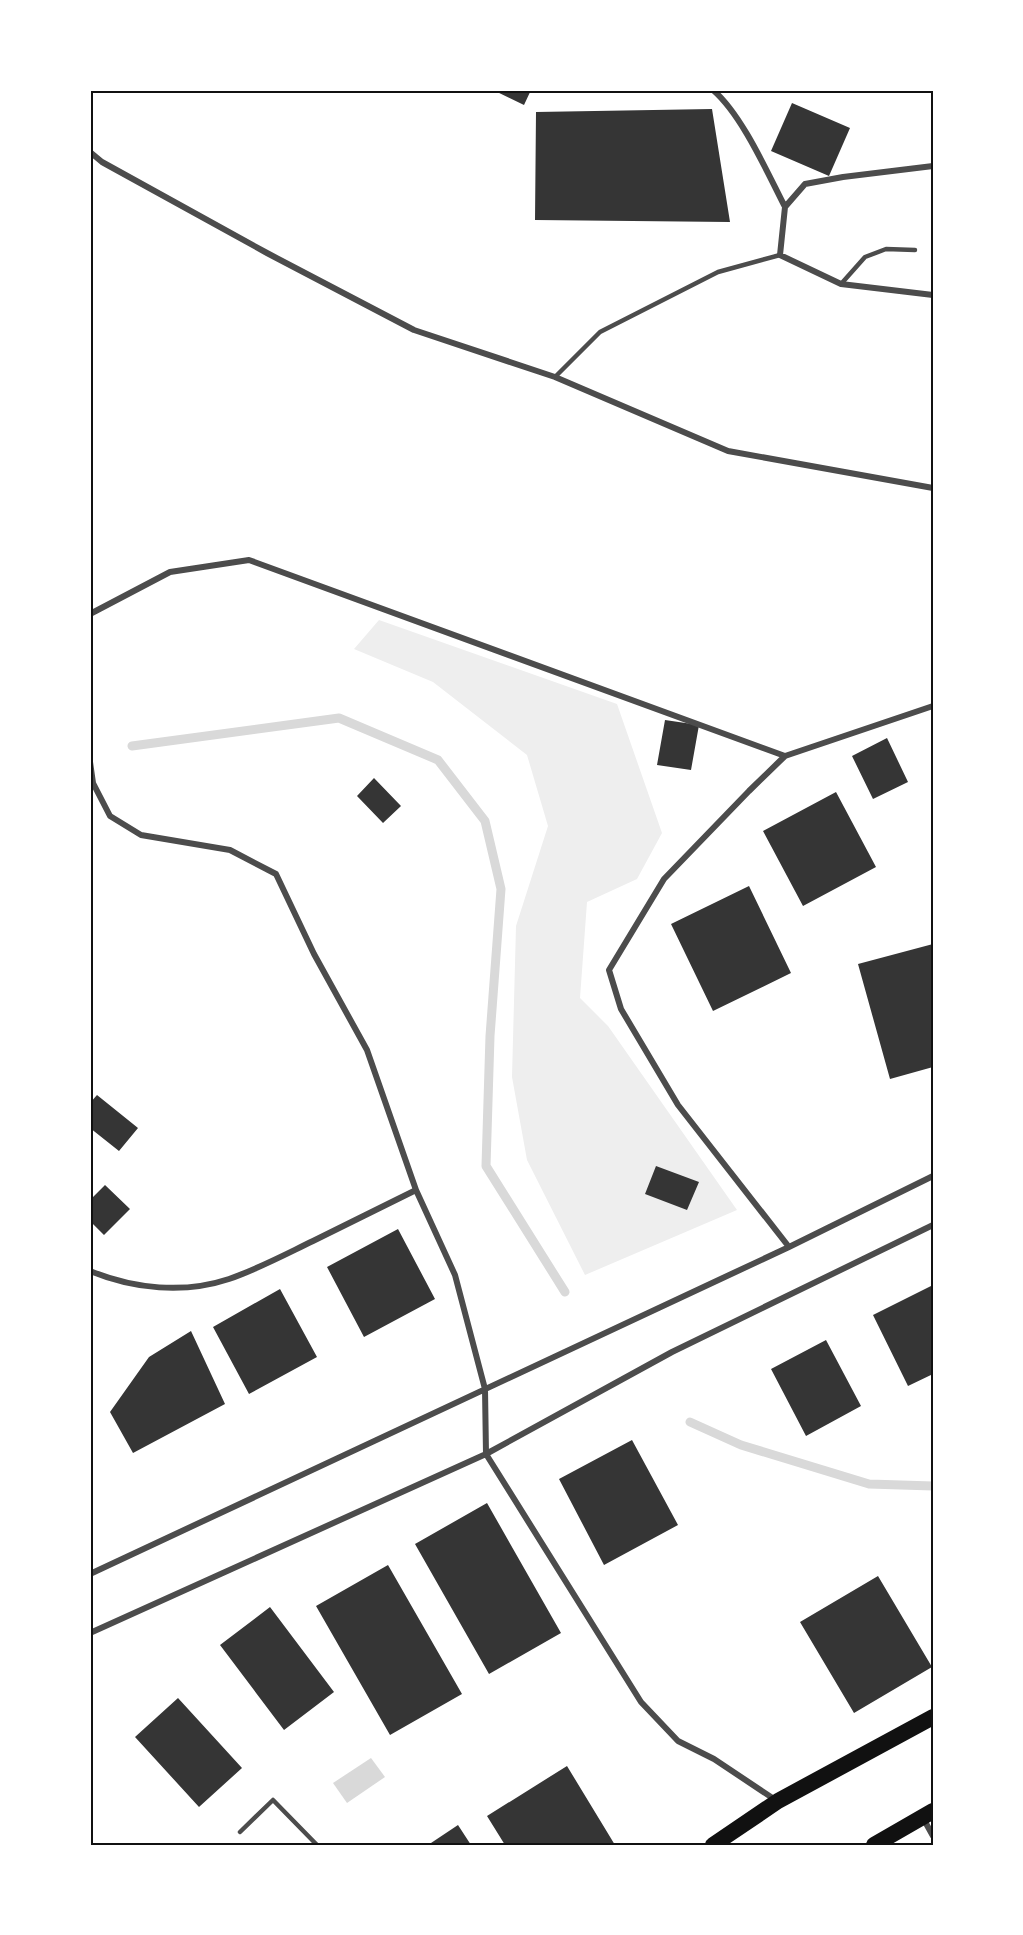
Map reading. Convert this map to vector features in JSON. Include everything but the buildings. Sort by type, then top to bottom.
[{"type":"highway","points":[[712,1845],[778,1801],[933,1717]]},
{"type":"highway","points":[[874,1845],[928,1814]]},
{"type":"street","points":[[713,90],[753,146],[785,207],[780,255],[841,285],[933,295]]},
{"type":"street","points":[[90,152],[102,162],[267,253],[414,330],[555,377],[728,451],[933,488]]},
{"type":"street","points":[[785,207],[805,184],[933,166]]},
{"type":"street","points":[[90,614],[170,572],[249,560],[785,756]]},
{"type":"street","points":[[789,1246],[678,1106],[621,1009],[609,970],[664,879],[748,791],[785,756],[933,706]]},
{"type":"street","points":[[90,762],[93,783],[110,816],[141,836],[230,850],[276,874],[366,1050],[416,1190],[455,1275],[485,1389],[486,1454],[641,1702],[678,1741],[714,1759],[778,1801]]},
{"type":"street","points":[[90,1574],[789,1246],[933,1176]]},
{"type":"street","points":[[90,1271],[114,1281],[151,1287],[189,1287],[228,1279],[268,1263],[416,1190]]},
{"type":"street","points":[[90,1633],[486,1454],[672,1352],[933,1226]]},
{"type":"street","points":[[928,1814],[933,1836]]},
{"type":"lane","points":[[841,285],[865,258],[886,249],[915,250]]},
{"type":"lane","points":[[555,377],[600,332],[718,272],[780,255]]},
{"type":"lane","points":[[240,1832],[273,1800],[317,1845]]},
{"type":"shaded area","points":[[379,620],[617,704],[662,833],[637,879],[587,902],[580,998],[608,1026],[737,1210],[585,1275],[527,1160],[512,1077],[516,926],[548,826],[527,755],[433,682],[354,649]]},
{"type":"shaded area","points":[[371,1758],[385,1777],[347,1803],[333,1783]]},
{"type":"waterway","points":[[132,746],[339,718],[438,760],[485,821],[501,889],[490,1036],[486,1166],[565,1292]]},
{"type":"waterway","points":[[690,1422],[741,1445],[869,1484],[933,1486]]}]
